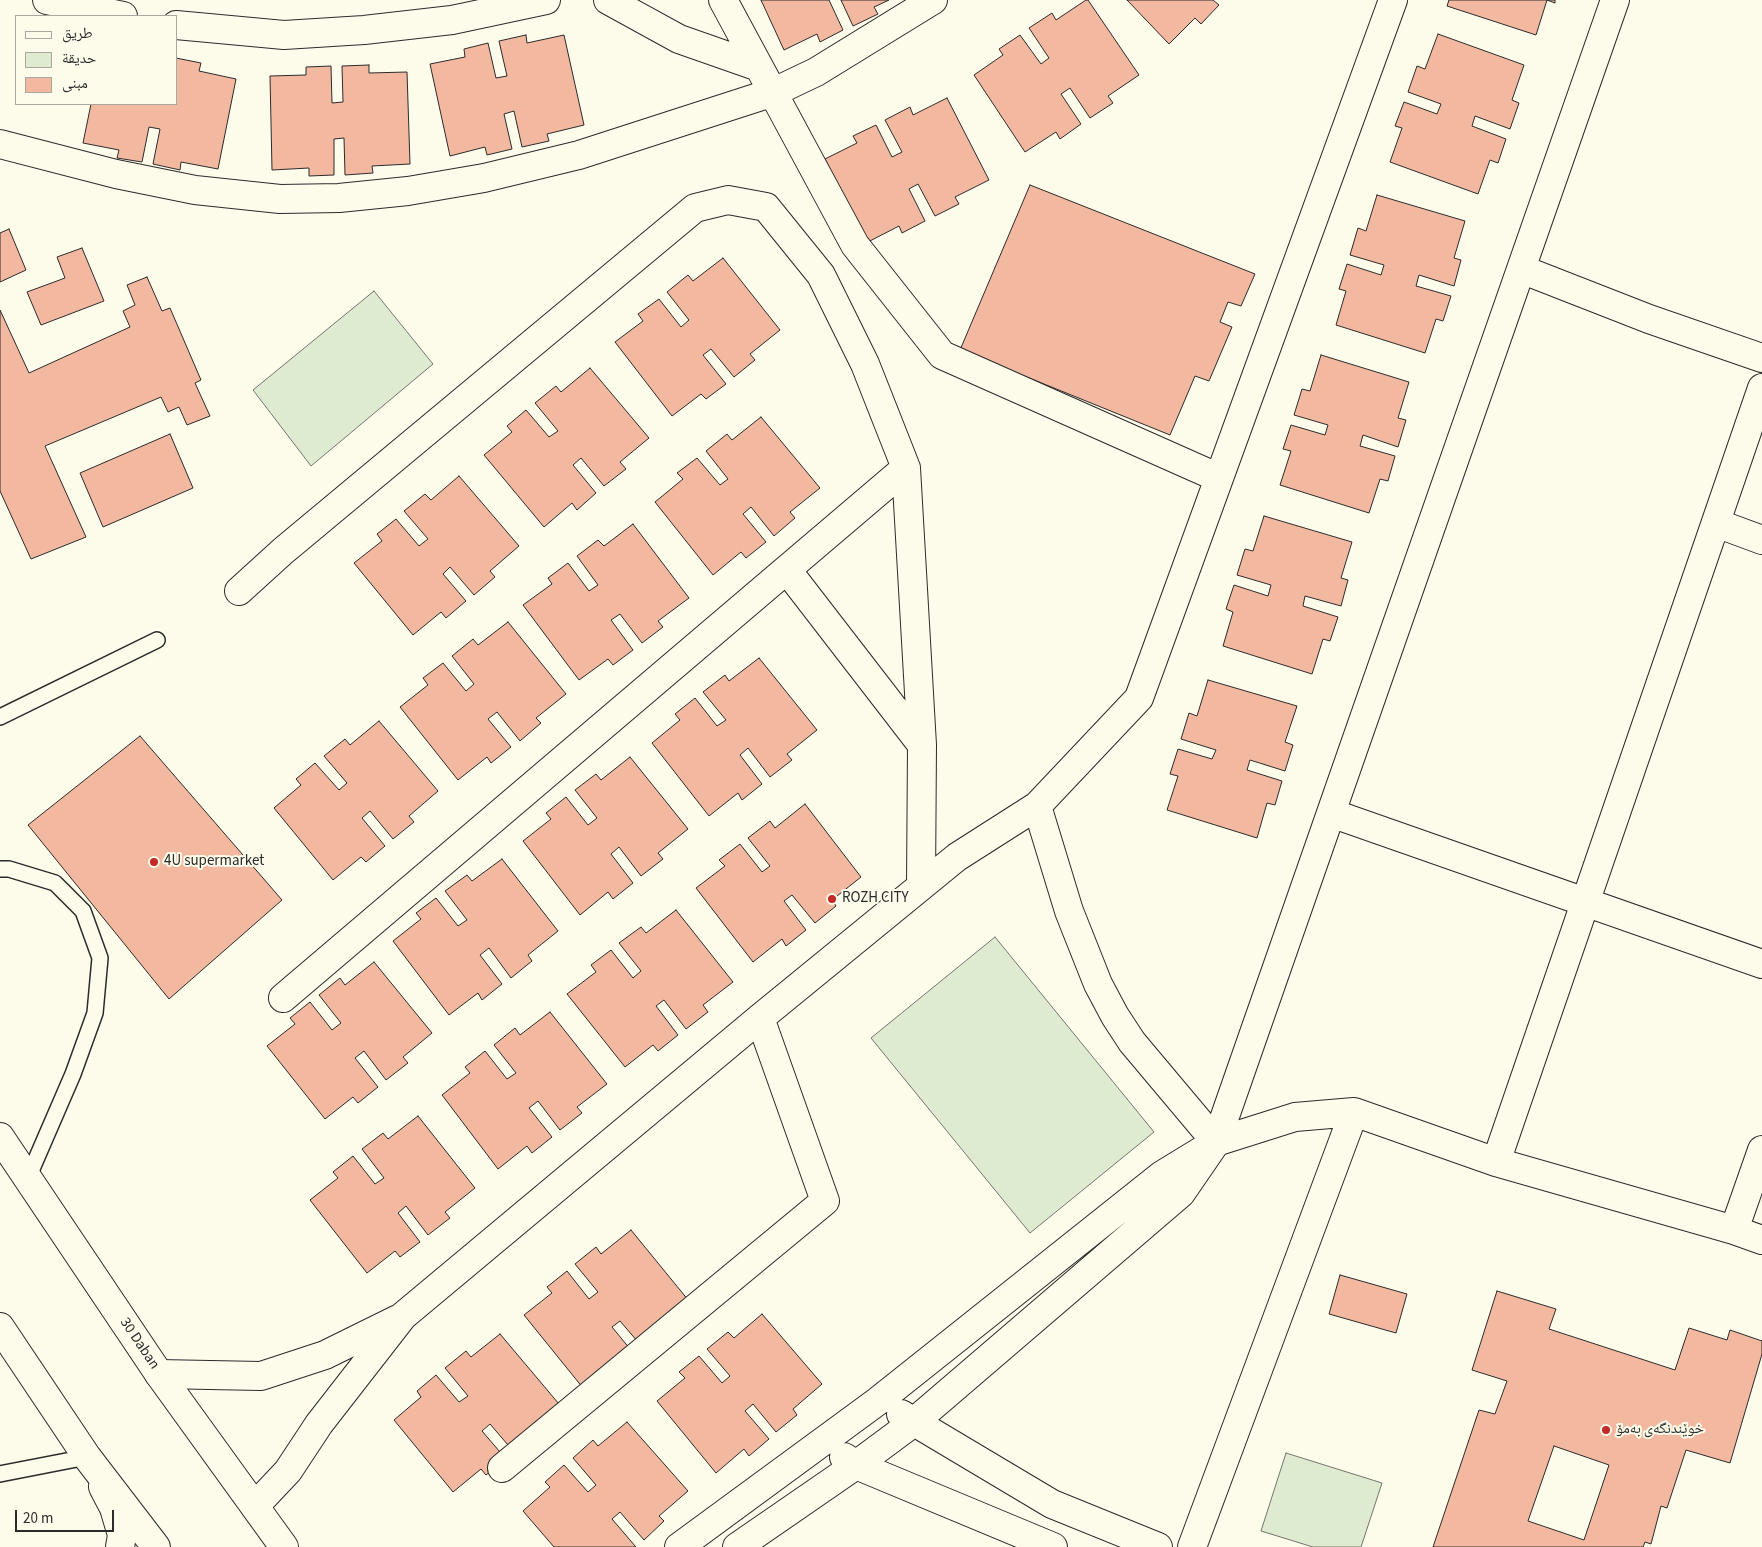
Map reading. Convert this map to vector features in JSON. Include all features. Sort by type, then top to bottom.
[{"type":"street","points":[[47,0],[117,15]]},
{"type":"street","points":[[178,25],[284,35],[364,30],[452,20],[546,0]]},
{"type":"street","points":[[608,0],[679,39],[759,67]]},
{"type":"street","points":[[723,0],[855,245],[942,355],[1219,478]]},
{"type":"street","points":[[0,144],[116,174],[195,190],[280,199],[339,198],[408,191],[484,178],[579,155],[774,92],[816,72],[933,0]]},
{"type":"street","points":[[255,1506],[288,1471],[319,1424],[403,1316],[760,1018],[957,857],[1037,806],[1139,698],[1393,0]]},
{"type":"street","points":[[737,1547],[856,1465],[914,1422],[1181,1193],[1216,1142],[1615,0]]},
{"type":"street","points":[[240,591],[283,551],[695,208],[728,200],[766,207],[821,275],[866,364],[906,468],[922,746],[921,886]]},
{"type":"street","points":[[1521,269],[1649,319],[1762,358]]},
{"type":"street","points":[[1496,1162],[1762,388]]},
{"type":"street","points":[[283,998],[906,468]]},
{"type":"street","points":[[1716,523],[1762,540]]},
{"type":"street","points":[[787,570],[922,746]]},
{"type":"street","points":[[1037,806],[1069,911],[1098,984],[1115,1016],[1132,1042],[1216,1142]]},
{"type":"street","points":[[1331,813],[1762,964]]},
{"type":"street","points":[[502,1468],[825,1201],[760,1018]]},
{"type":"street","points":[[1192,1547],[1354,1112]]},
{"type":"street","points":[[679,1547],[878,1400],[1162,1175],[1216,1142],[1295,1118],[1354,1112],[1496,1162],[1734,1230],[1762,1240]]},
{"type":"street","name":"30 Daban","points":[[0,1137],[159,1374],[284,1547]]},
{"type":"street","points":[[1734,1230],[1762,1150]]},
{"type":"street","points":[[159,1374],[261,1376],[324,1355],[403,1316]]},
{"type":"street","points":[[0,1327],[87,1457],[156,1547]]},
{"type":"street","points":[[878,1400],[1052,1504],[1158,1547]]},
{"type":"street","points":[[822,1442],[856,1465],[1053,1547]]},
{"type":"street","points":[[87,1457],[114,1508],[122,1535],[120,1547]]},
{"type":"lane","points":[[0,717],[157,640]]},
{"type":"lane","points":[[0,870],[9,869],[55,883],[83,911],[100,958],[95,1013],[73,1074],[28,1178]]},
{"type":"lane","points":[[0,1474],[87,1457]]},
{"type":"green space","points":[[374,291],[433,364],[311,466],[253,390]]},
{"type":"green space","points":[[995,937],[1154,1132],[1030,1233],[871,1038]]},
{"type":"green space","points":[[1286,1453],[1382,1483],[1361,1547],[1313,1547],[1261,1531]]},
{"type":"building","points":[[761,0],[829,0],[843,30],[820,42],[817,34],[784,50]]},
{"type":"building","points":[[841,0],[889,0],[874,7],[878,14],[853,26]]},
{"type":"building","points":[[1088,0],[1139,75],[1108,96],[1113,103],[1090,118],[1070,88],[1061,94],[1081,124],[1060,139],[1056,132],[1025,152],[974,75],[1003,55],[999,49],[1020,35],[1041,64],[1049,58],[1029,28],[1052,13],[1056,20]]},
{"type":"building","points":[[1127,0],[1213,0],[1219,5],[1201,24],[1195,18],[1169,44]]},
{"type":"building","points":[[1449,0],[1547,0],[1536,35],[1447,6]]},
{"type":"building","points":[[1438,34],[1524,65],[1512,100],[1519,103],[1510,129],[1475,116],[1472,126],[1506,139],[1498,163],[1490,160],[1478,194],[1390,162],[1402,128],[1395,126],[1404,102],[1437,114],[1441,104],[1408,92],[1417,66],[1425,69]]},
{"type":"building","points":[[526,35],[527,43],[564,35],[584,125],[547,134],[549,141],[522,147],[514,111],[504,114],[512,149],[487,155],[485,147],[450,156],[430,64],[465,57],[464,49],[488,43],[496,78],[507,76],[499,41]]},
{"type":"building","points":[[178,58],[201,63],[199,71],[236,79],[218,169],[181,162],[180,170],[153,164],[160,129],[149,127],[142,162],[117,158],[119,150],[83,143],[91,105],[178,105]]},
{"type":"building","points":[[369,65],[369,73],[407,72],[410,164],[372,166],[373,173],[345,175],[344,138],[334,139],[334,175],[309,176],[309,168],[272,170],[270,76],[306,75],[306,67],[331,66],[332,103],[343,102],[342,66]]},
{"type":"building","points":[[947,98],[989,180],[955,197],[959,204],[935,216],[918,184],[909,189],[925,221],[902,233],[899,226],[866,243],[825,159],[857,143],[853,136],[876,125],[892,157],[902,152],[885,120],[910,107],[913,115]]},
{"type":"building","points":[[1030,185],[1255,274],[1241,306],[1228,302],[1220,322],[1232,327],[1209,381],[1195,376],[1170,435],[960,350]]},
{"type":"building","points":[[1377,195],[1465,221],[1454,258],[1461,260],[1454,286],[1419,275],[1416,286],[1451,296],[1443,321],[1436,319],[1425,353],[1336,325],[1346,291],[1339,289],[1347,264],[1381,275],[1384,265],[1350,255],[1358,228],[1366,231]]},
{"type":"building","points":[[9,229],[26,270],[0,282],[0,233]]},
{"type":"building","points":[[82,248],[104,301],[41,325],[27,292],[65,278],[57,257]]},
{"type":"building","points":[[723,258],[780,330],[750,354],[755,360],[734,377],[711,349],[703,355],[726,384],[706,399],[701,394],[672,416],[615,342],[643,321],[638,314],[659,299],[681,327],[689,320],[667,292],[688,275],[693,281]]},
{"type":"building","points":[[147,277],[162,311],[170,308],[201,380],[195,383],[210,416],[187,425],[179,407],[168,412],[161,397],[45,446],[86,537],[31,559],[0,491],[0,310],[29,373],[130,327],[123,311],[135,305],[127,285]]},
{"type":"building","points":[[1321,355],[1409,382],[1398,418],[1406,420],[1398,447],[1363,435],[1360,446],[1395,456],[1388,481],[1380,479],[1369,513],[1280,485],[1291,451],[1283,449],[1291,425],[1325,435],[1328,425],[1294,415],[1302,389],[1310,391]]},
{"type":"building","points":[[590,368],[649,438],[620,462],[626,469],[604,486],[581,458],[573,465],[596,493],[577,510],[572,503],[544,527],[484,455],[512,432],[507,426],[526,410],[549,437],[558,431],[535,403],[556,386],[561,392]]},
{"type":"building","points":[[761,417],[820,488],[790,512],[795,518],[774,536],[751,507],[743,514],[766,542],[746,558],[741,552],[713,575],[655,502],[683,479],[677,473],[697,458],[720,485],[728,479],[706,451],[727,434],[732,440]]},
{"type":"building","points":[[170,434],[193,488],[103,527],[80,473]]},
{"type":"building","points":[[459,476],[519,546],[490,571],[495,577],[474,595],[450,567],[443,574],[466,601],[446,618],[441,612],[413,635],[354,563],[382,541],[377,534],[396,519],[419,546],[428,539],[404,511],[425,494],[431,500]]},
{"type":"building","points":[[1264,516],[1352,542],[1341,578],[1348,580],[1341,606],[1305,596],[1303,606],[1338,617],[1330,641],[1323,639],[1312,674],[1223,646],[1233,612],[1226,609],[1234,585],[1268,596],[1271,585],[1237,575],[1245,549],[1253,551]]},
{"type":"building","points":[[633,524],[689,598],[658,621],[663,627],[642,643],[620,614],[611,620],[633,650],[613,665],[608,659],[579,680],[523,605],[552,584],[548,578],[568,563],[589,591],[598,585],[577,556],[598,540],[604,546]]},
{"type":"building","points":[[508,622],[566,694],[536,718],[541,723],[520,741],[497,712],[488,719],[511,747],[491,763],[487,757],[458,780],[400,707],[428,685],[423,678],[443,663],[466,691],[474,684],[452,656],[473,639],[478,645]]},
{"type":"building","points":[[759,658],[817,730],[787,754],[792,760],[770,777],[748,748],[740,755],[762,784],[742,800],[738,793],[709,816],[652,743],[680,720],[675,714],[695,698],[717,726],[726,720],[703,692],[725,675],[729,681]]},
{"type":"building","points":[[1208,680],[1297,706],[1285,742],[1293,745],[1285,771],[1250,760],[1247,770],[1282,781],[1275,805],[1267,803],[1257,838],[1167,810],[1178,776],[1170,774],[1178,749],[1212,759],[1216,750],[1181,739],[1189,713],[1197,716]]},
{"type":"building","points":[[379,721],[438,791],[409,816],[414,822],[393,839],[370,811],[362,818],[385,846],[366,862],[361,857],[333,880],[274,808],[301,785],[296,779],[315,763],[339,790],[347,783],[324,756],[345,739],[350,745]]},
{"type":"building","name":"4U supermarket","points":[[140,736],[282,900],[169,999],[28,825]]},
{"type":"building","points":[[630,757],[688,829],[658,853],[663,859],[641,876],[619,847],[611,854],[633,883],[613,899],[608,892],[580,915],[523,841],[551,819],[546,813],[566,797],[588,825],[597,818],[575,790],[596,774],[601,780]]},
{"type":"building","points":[[805,804],[861,877],[832,900],[836,906],[815,923],[792,895],[784,901],[806,930],[786,946],[782,939],[753,962],[696,888],[725,866],[719,860],[740,844],[762,872],[770,866],[748,838],[770,821],[775,828]]},
{"type":"building","points":[[502,859],[558,931],[528,955],[532,961],[511,978],[489,948],[480,955],[502,984],[482,1000],[478,993],[449,1015],[393,941],[421,919],[416,913],[436,898],[458,926],[467,920],[445,891],[467,875],[472,881]]},
{"type":"building","points":[[676,910],[733,982],[703,1005],[708,1012],[686,1029],[664,1000],[656,1006],[678,1035],[658,1051],[653,1045],[625,1067],[567,994],[596,972],[591,965],[611,950],[633,978],[641,971],[619,943],[641,927],[646,933]]},
{"type":"building","points":[[374,962],[432,1033],[403,1057],[408,1063],[386,1080],[364,1051],[355,1058],[378,1087],[358,1103],[353,1097],[325,1119],[267,1046],[295,1024],[290,1018],[310,1002],[332,1030],[341,1023],[319,995],[340,978],[345,985]]},
{"type":"building","points":[[550,1012],[607,1084],[577,1107],[582,1113],[560,1130],[538,1101],[529,1108],[552,1137],[532,1153],[527,1146],[498,1169],[442,1095],[470,1073],[465,1067],[485,1051],[507,1079],[516,1073],[494,1045],[515,1028],[520,1035]]},
{"type":"building","points":[[418,1116],[475,1188],[445,1212],[450,1218],[428,1235],[406,1206],[398,1213],[420,1242],[400,1257],[395,1251],[367,1273],[310,1200],[338,1178],[333,1172],[353,1156],[375,1184],[384,1178],[362,1149],[383,1133],[388,1139]]},
{"type":"building","points":[[631,1230],[689,1301],[644,1349],[620,1321],[612,1327],[635,1355],[583,1388],[524,1315],[552,1293],[547,1287],[567,1271],[589,1299],[598,1292],[575,1264],[596,1247],[601,1254]]},
{"type":"building","points":[[1340,1275],[1407,1294],[1396,1333],[1329,1314]]},
{"type":"building","name":"خوێندنگەی بەمۆ","points":[[1497,1291],[1556,1309],[1549,1329],[1675,1370],[1689,1328],[1727,1340],[1730,1330],[1762,1341],[1762,1354],[1730,1463],[1686,1450],[1667,1508],[1661,1506],[1651,1544],[1645,1542],[1643,1547],[1433,1547],[1479,1410],[1495,1414],[1507,1381],[1472,1370]],"holes":[[[1554,1446],[1609,1465],[1584,1540],[1528,1521]]]},
{"type":"building","points":[[762,1314],[822,1384],[793,1409],[797,1415],[776,1432],[753,1404],[745,1411],[769,1439],[749,1456],[744,1449],[716,1473],[657,1401],[685,1378],[679,1372],[699,1356],[722,1383],[730,1376],[707,1349],[728,1332],[734,1338]]},
{"type":"building","points":[[500,1334],[559,1404],[514,1452],[490,1424],[482,1431],[506,1459],[486,1475],[481,1469],[453,1492],[394,1420],[421,1397],[417,1391],[436,1375],[459,1402],[468,1396],[445,1368],[466,1351],[471,1357]]},
{"type":"building","points":[[627,1422],[688,1491],[659,1516],[664,1521],[644,1540],[620,1512],[612,1519],[636,1547],[554,1547],[523,1511],[550,1487],[545,1482],[564,1465],[588,1492],[596,1485],[573,1458],[593,1440],[598,1446]]},
{"type":"place","name":"4U supermarket","points":[[154,862]]},
{"type":"place","name":"ROZH CITY","points":[[832,899]]},
{"type":"place","name":"خوێندنگەی بەمۆ","points":[[1606,1430]]}]
